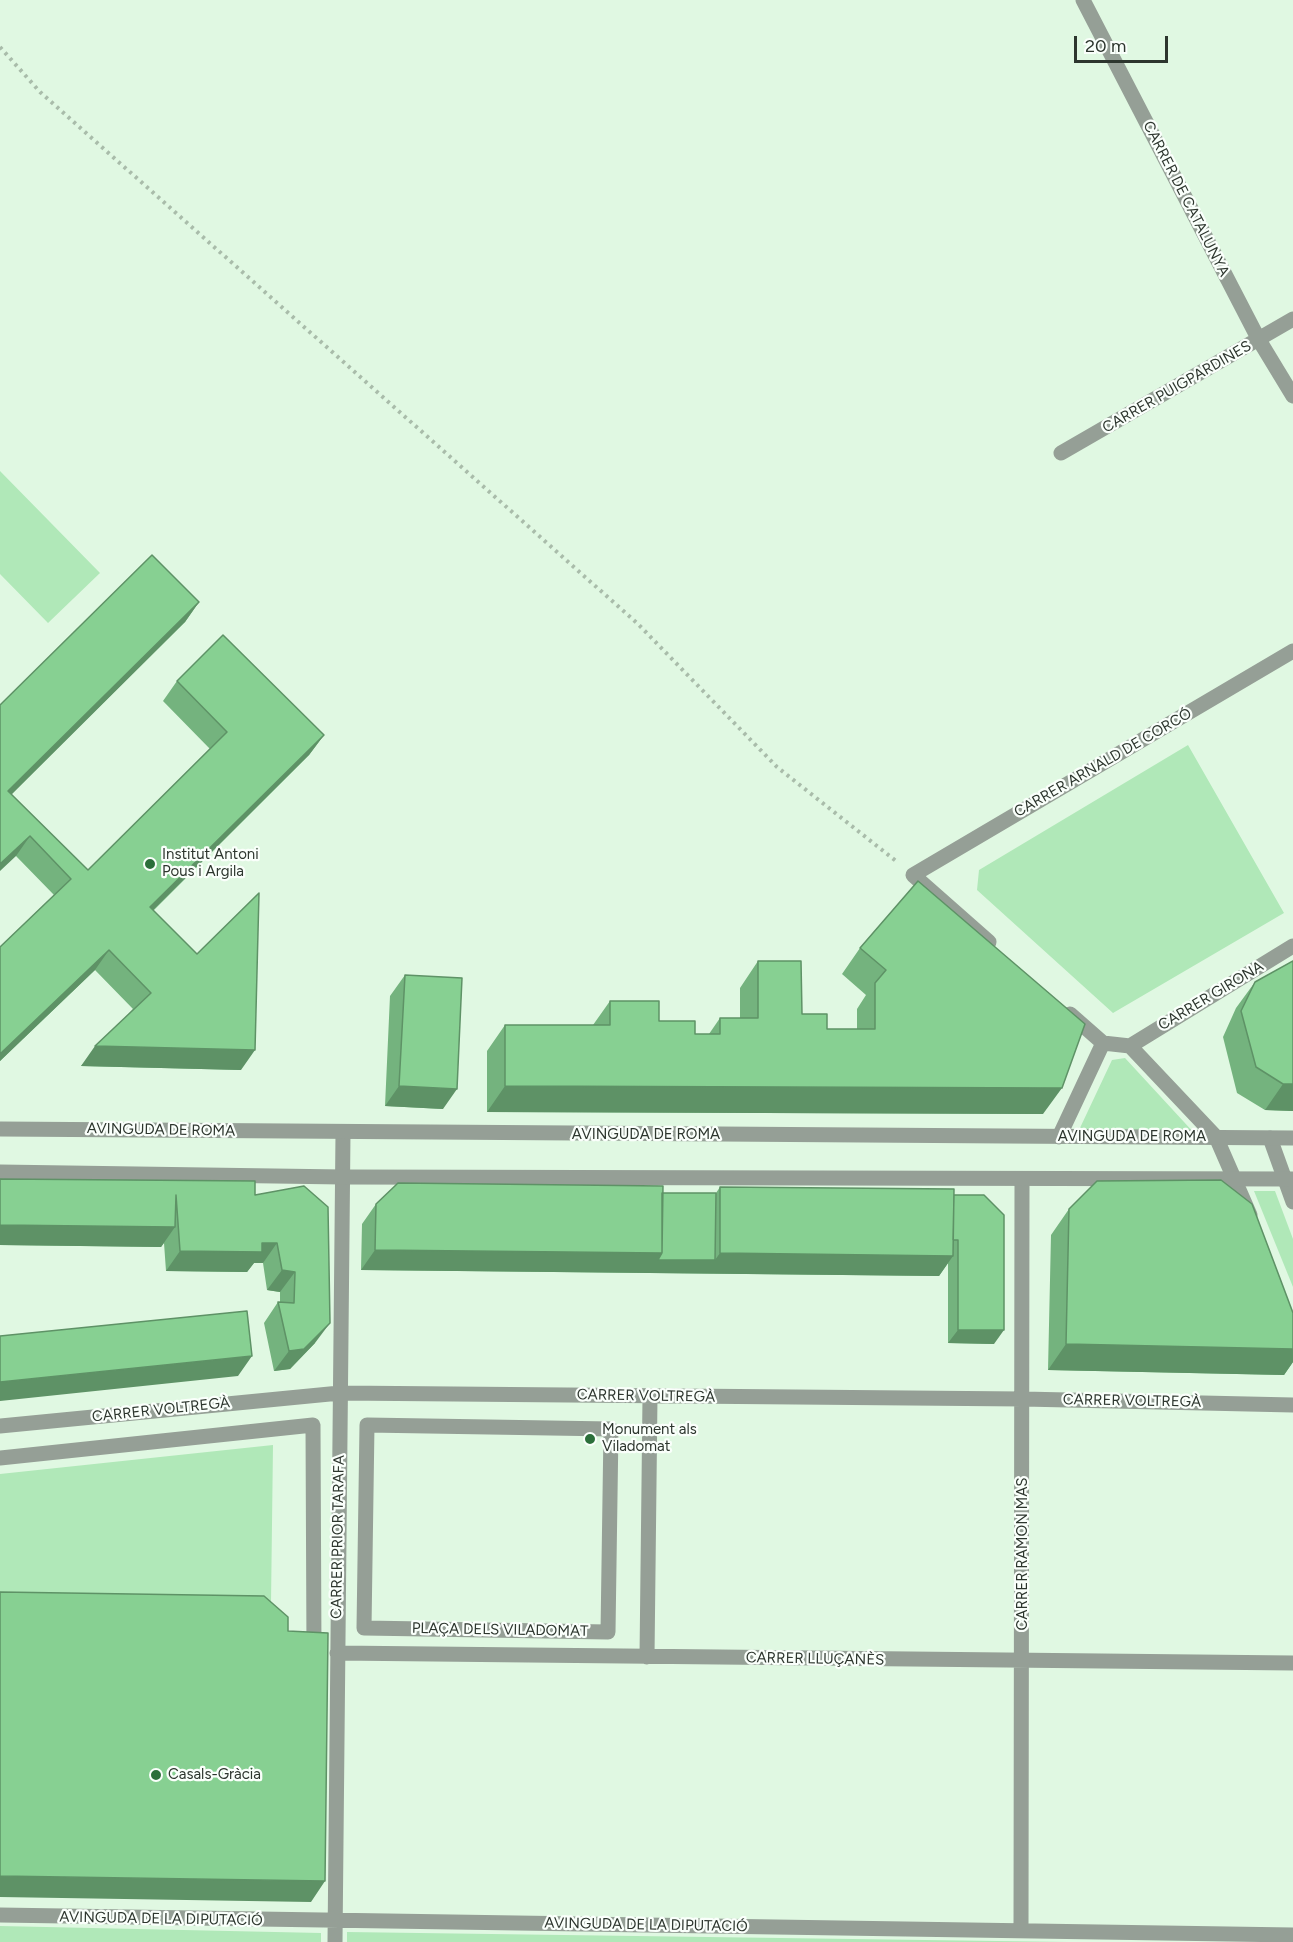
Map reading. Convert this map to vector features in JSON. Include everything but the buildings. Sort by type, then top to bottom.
[{"type":"street","name":"CARRER DE CATALUNYA","points":[[1083,0],[1259,340],[1293,396]]},
{"type":"street","name":"CARRER PUIGPARDINES","points":[[1061,453],[1293,319]]},
{"type":"street","name":"CARRER ARNALD DE CORCÓ","points":[[913,875],[1293,651]]},
{"type":"street","points":[[913,875],[999,951]]},
{"type":"street","name":"CARRER GIRONA","points":[[1130,1046],[1293,946]]},
{"type":"street","points":[[1060,1005],[1103,1043],[1130,1046],[1216,1137],[1258,1235]]},
{"type":"street","points":[[1059,1137],[1103,1043]]},
{"type":"street","name":"AVINGUDA DE ROMA","points":[[0,1129],[1293,1138]]},
{"type":"street","name":"CARRER PRIOR TARAFA","points":[[335,1942],[343,1132]]},
{"type":"street","points":[[1270,1138],[1289,1179],[1293,1202]]},
{"type":"street","points":[[0,1172],[343,1177],[1289,1179]]},
{"type":"street","name":"CARRER RAMON MAS","points":[[1021,1929],[1022,1179]]},
{"type":"street","name":"CARRER VOLTREGÀ","points":[[0,1426],[340,1393],[1023,1399],[1293,1405]]},
{"type":"street","points":[[646,1657],[650,1397]]},
{"type":"street","points":[[0,1458],[313,1425],[314,1653],[294,1653]]},
{"type":"street","name":"PLAÇA DELS VILADOMAT","points":[[367,1425],[611,1429],[608,1632],[364,1628],[367,1425]]},
{"type":"street","name":"CARRER LLUÇANÈS","points":[[337,1653],[1022,1662],[1293,1663]]},
{"type":"street","name":"AVINGUDA DE LA DIPUTACIÓ","points":[[0,1915],[335,1923],[1021,1929],[1293,1935]]},
{"type":"path","points":[[0,47],[40,92],[638,624],[777,767],[913,875]]},
{"type":"green space","points":[[0,471],[100,573],[48,623],[0,574]]},
{"type":"green space","points":[[1188,745],[1284,913],[1113,1013],[977,890],[979,870]]},
{"type":"green space","points":[[1125,1058],[1196,1135],[1079,1130],[1112,1060]]},
{"type":"green space","points":[[1254,1191],[1275,1191],[1293,1239],[1293,1287]]},
{"type":"green space","points":[[273,1445],[271,1603],[0,1599],[0,1474]]},
{"type":"green space","points":[[0,1926],[321,1933],[321,1942],[0,1942]]},
{"type":"green space","points":[[347,1932],[1069,1942],[347,1942]]},
{"type":"place","name":"Institut Antoni Pous i Argila","points":[[150,864]]},
{"type":"place","name":"Monument als Viladomat","points":[[590,1439]]},
{"type":"place","name":"Casals-Gràcia","points":[[156,1775]]}]
